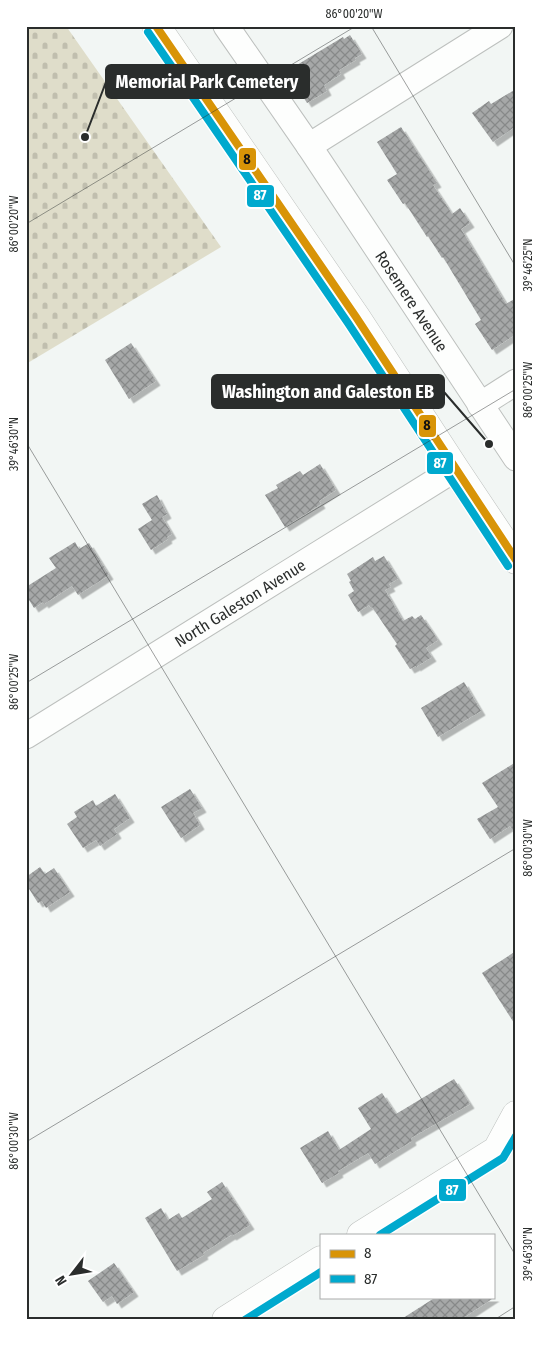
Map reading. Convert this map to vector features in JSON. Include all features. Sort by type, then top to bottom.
[{"type":"main road","points":[[156,26],[356,318],[454,469],[516,560]]},
{"type":"main road","points":[[364,1234],[506,1151],[516,1116]]},
{"type":"main road","points":[[226,1320],[320,1261]]},
{"type":"street","name":"Rosemere Avenue","points":[[226,26],[309,146],[516,458]]},
{"type":"street","points":[[309,146],[500,26]]},
{"type":"street","points":[[480,405],[516,382]]},
{"type":"street","name":"North Galeston Avenue","points":[[26,736],[454,469]]},
{"type":"green space","points":[[26,26],[66,26],[221,247],[26,364]]},
{"type":"building","points":[[350,35],[362,54],[339,70],[341,74],[324,85],[327,91],[307,103],[287,71],[343,37],[344,39]]},
{"type":"building","points":[[516,89],[516,126],[493,142],[472,113],[489,101],[491,104]]},
{"type":"building","points":[[401,127],[437,183],[433,185],[452,214],[460,208],[470,223],[461,229],[506,304],[516,298],[516,334],[492,350],[475,324],[481,320],[443,257],[387,180],[397,174],[377,142]]},
{"type":"building","points":[[131,343],[156,381],[129,399],[105,360]]},
{"type":"building","points":[[320,464],[336,490],[319,501],[321,504],[285,527],[265,495],[278,488],[276,485],[300,471],[303,475]]},
{"type":"building","points":[[157,495],[167,514],[162,517],[172,534],[167,537],[168,539],[151,550],[138,529],[152,520],[142,504]]},
{"type":"building","points":[[75,542],[79,549],[89,543],[109,575],[78,595],[72,586],[44,604],[43,602],[34,608],[26,595],[26,587],[56,568],[49,558]]},
{"type":"building","points":[[384,556],[398,579],[389,584],[391,587],[385,590],[403,621],[412,616],[415,619],[421,615],[438,640],[426,648],[432,657],[410,669],[395,646],[397,644],[372,607],[369,605],[358,612],[348,595],[354,591],[347,574],[373,557],[375,561]]},
{"type":"building","points":[[464,682],[481,711],[438,737],[421,708]]},
{"type":"building","points":[[516,762],[516,835],[510,826],[490,839],[477,819],[498,807],[482,783]]},
{"type":"building","points":[[190,789],[202,808],[193,813],[200,825],[181,838],[161,807]]},
{"type":"building","points":[[115,794],[130,818],[114,829],[117,834],[100,846],[96,840],[83,848],[67,824],[77,817],[74,812],[93,800],[96,806]]},
{"type":"building","points":[[40,867],[45,874],[54,868],[70,892],[46,908],[42,901],[38,903],[26,884],[26,877]]},
{"type":"building","points":[[516,951],[516,1026],[482,973]]},
{"type":"building","points":[[454,1079],[470,1104],[411,1138],[412,1141],[375,1164],[368,1153],[322,1183],[300,1148],[328,1131],[339,1150],[371,1129],[358,1108],[382,1093],[396,1114]]},
{"type":"building","points":[[222,1182],[250,1225],[231,1235],[203,1253],[204,1255],[177,1271],[145,1218],[161,1208],[168,1220],[179,1213],[182,1218],[212,1199],[207,1192]]},
{"type":"building","points":[[114,1263],[134,1292],[117,1304],[112,1296],[103,1302],[88,1281]]},
{"type":"building","points":[[434,1298],[493,1298],[460,1320],[400,1320]]},
{"type":"transit line","name":"8","points":[[156,26],[356,317],[516,560]]},
{"type":"transit line","name":"87","points":[[148,32],[348,323],[508,566]]},
{"type":"transit line","name":"87","points":[[382,1234],[503,1158],[516,1136]]},
{"type":"transit line","name":"87","points":[[245,1320],[320,1273]]},
{"type":"place","name":"Memorial Park Cemetery","points":[[85,137]]},
{"type":"place","name":"Washington and Galeston EB","points":[[489,444]]}]
